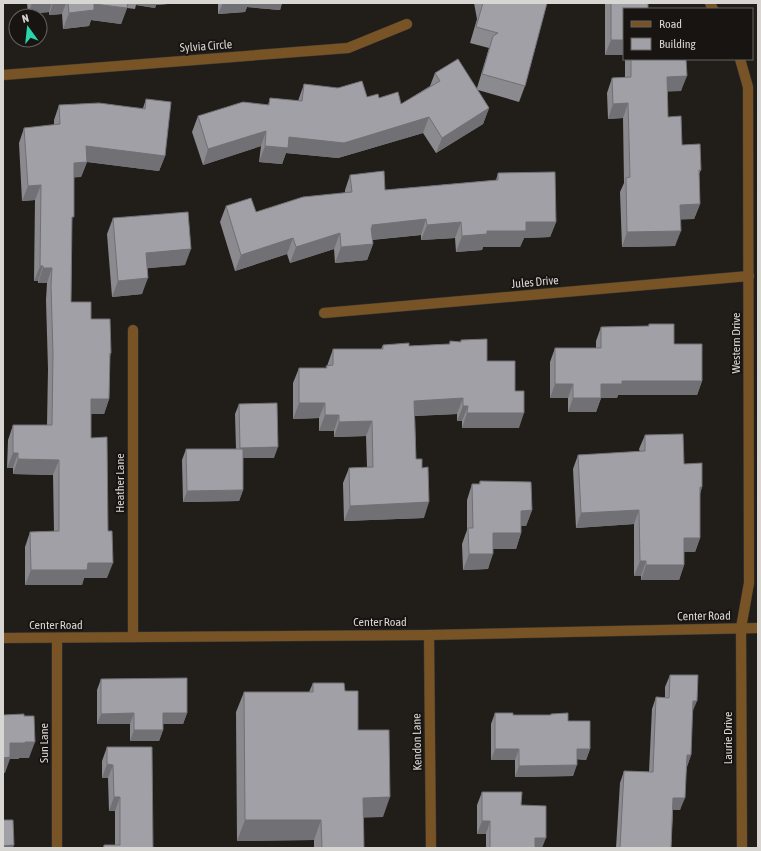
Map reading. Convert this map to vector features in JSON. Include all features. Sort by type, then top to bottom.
[{"type":"street","name":"Sylvia Circle","points":[[3,75],[348,48],[408,24]]},
{"type":"street","name":"Western Drive","points":[[740,60],[748,87],[748,583],[741,628]]},
{"type":"street","name":"Jules Drive","points":[[324,313],[748,276]]},
{"type":"street","name":"Heather Lane","points":[[133,330],[133,637]]},
{"type":"street","name":"Laurie Drive","points":[[741,628],[742,848]]},
{"type":"street","name":"Center Road","points":[[3,638],[428,635],[758,628]]},
{"type":"street","name":"Kendon Lane","points":[[428,635],[431,848]]},
{"type":"street","name":"Sun Lane","points":[[57,638],[58,848]]},
{"type":"building","points":[[68,3],[128,3],[127,8],[94,4],[94,10],[69,13]]},
{"type":"building","points":[[483,3],[547,3],[525,86],[482,74],[493,36],[498,33],[476,27]]},
{"type":"building","points":[[611,3],[648,3],[648,8],[623,8],[623,40],[611,40]]},
{"type":"building","points":[[458,59],[489,108],[442,138],[429,117],[344,143],[289,137],[288,148],[265,146],[266,131],[208,149],[198,116],[243,102],[269,105],[270,98],[302,101],[304,84],[338,88],[362,81],[367,97],[378,94],[379,98],[398,92],[401,104],[440,81],[435,73]]},
{"type":"building","points":[[631,60],[686,60],[687,76],[667,77],[668,117],[681,116],[682,145],[700,144],[700,204],[680,205],[681,231],[627,232],[626,178],[630,177],[628,103],[613,104],[612,78],[631,77]]},
{"type":"building","points":[[146,99],[171,102],[165,156],[86,146],[87,162],[74,163],[71,302],[91,302],[91,319],[110,319],[111,353],[109,399],[91,399],[91,438],[107,437],[108,531],[112,531],[113,563],[88,563],[87,570],[31,570],[30,532],[59,531],[59,460],[18,459],[18,453],[13,453],[13,425],[52,425],[52,268],[43,268],[43,266],[40,266],[41,185],[28,186],[24,128],[60,124],[59,105],[99,103],[145,109]]},
{"type":"building","points":[[384,171],[385,190],[498,180],[498,173],[555,172],[556,222],[526,222],[526,231],[487,231],[487,234],[462,236],[461,222],[427,225],[426,219],[372,225],[373,244],[341,247],[340,233],[296,247],[293,238],[241,255],[226,206],[251,198],[256,212],[303,197],[352,192],[350,175]]},
{"type":"building","points":[[188,212],[191,249],[146,253],[148,278],[118,281],[113,218]]},
{"type":"building","points":[[649,324],[674,324],[674,344],[702,344],[702,381],[622,381],[622,384],[601,384],[601,398],[573,398],[573,384],[555,384],[555,348],[601,348],[601,327],[649,326]]},
{"type":"building","points":[[487,339],[487,361],[515,361],[515,391],[524,391],[524,413],[467,413],[468,406],[463,406],[463,398],[414,401],[416,459],[422,459],[422,468],[428,467],[429,502],[350,506],[349,468],[373,467],[372,421],[339,422],[339,415],[325,415],[325,403],[299,403],[299,368],[327,368],[326,366],[333,365],[333,349],[383,349],[383,345],[409,343],[409,346],[450,344],[450,341],[461,342],[461,340]]},
{"type":"building","points":[[277,403],[278,447],[240,448],[239,404]]},
{"type":"building","points":[[683,434],[684,464],[702,463],[702,487],[700,487],[700,538],[684,538],[684,565],[646,565],[646,561],[640,561],[639,510],[581,513],[578,455],[645,451],[645,435]]},
{"type":"building","points":[[186,449],[243,449],[243,490],[187,491]]},
{"type":"building","points":[[480,481],[531,482],[532,510],[521,511],[521,533],[493,533],[493,554],[469,554],[468,528],[473,528],[472,484],[480,484]]},
{"type":"building","points":[[670,675],[698,675],[697,701],[693,701],[691,755],[687,755],[685,798],[673,798],[671,848],[620,848],[624,771],[653,772],[656,697],[669,698]]},
{"type":"building","points":[[187,678],[187,713],[163,713],[163,730],[134,730],[134,713],[101,714],[101,679]]},
{"type":"building","points":[[313,683],[344,683],[345,691],[358,691],[358,730],[389,730],[390,797],[363,798],[364,848],[322,848],[321,820],[245,820],[244,692],[313,692]]},
{"type":"building","points":[[495,713],[513,713],[513,715],[551,715],[568,713],[568,721],[590,721],[590,749],[577,749],[577,765],[519,766],[519,749],[495,749]]},
{"type":"building","points":[[24,714],[24,716],[34,716],[35,742],[10,743],[10,757],[3,758],[3,715]]},
{"type":"building","points":[[107,747],[152,747],[153,848],[104,848],[104,845],[120,845],[120,797],[114,797],[113,765],[107,764]]},
{"type":"building","points":[[482,792],[522,792],[521,805],[546,806],[546,838],[535,838],[535,848],[490,848],[490,821],[482,821]]},
{"type":"building","points":[[3,820],[13,820],[14,845],[3,846]]}]
